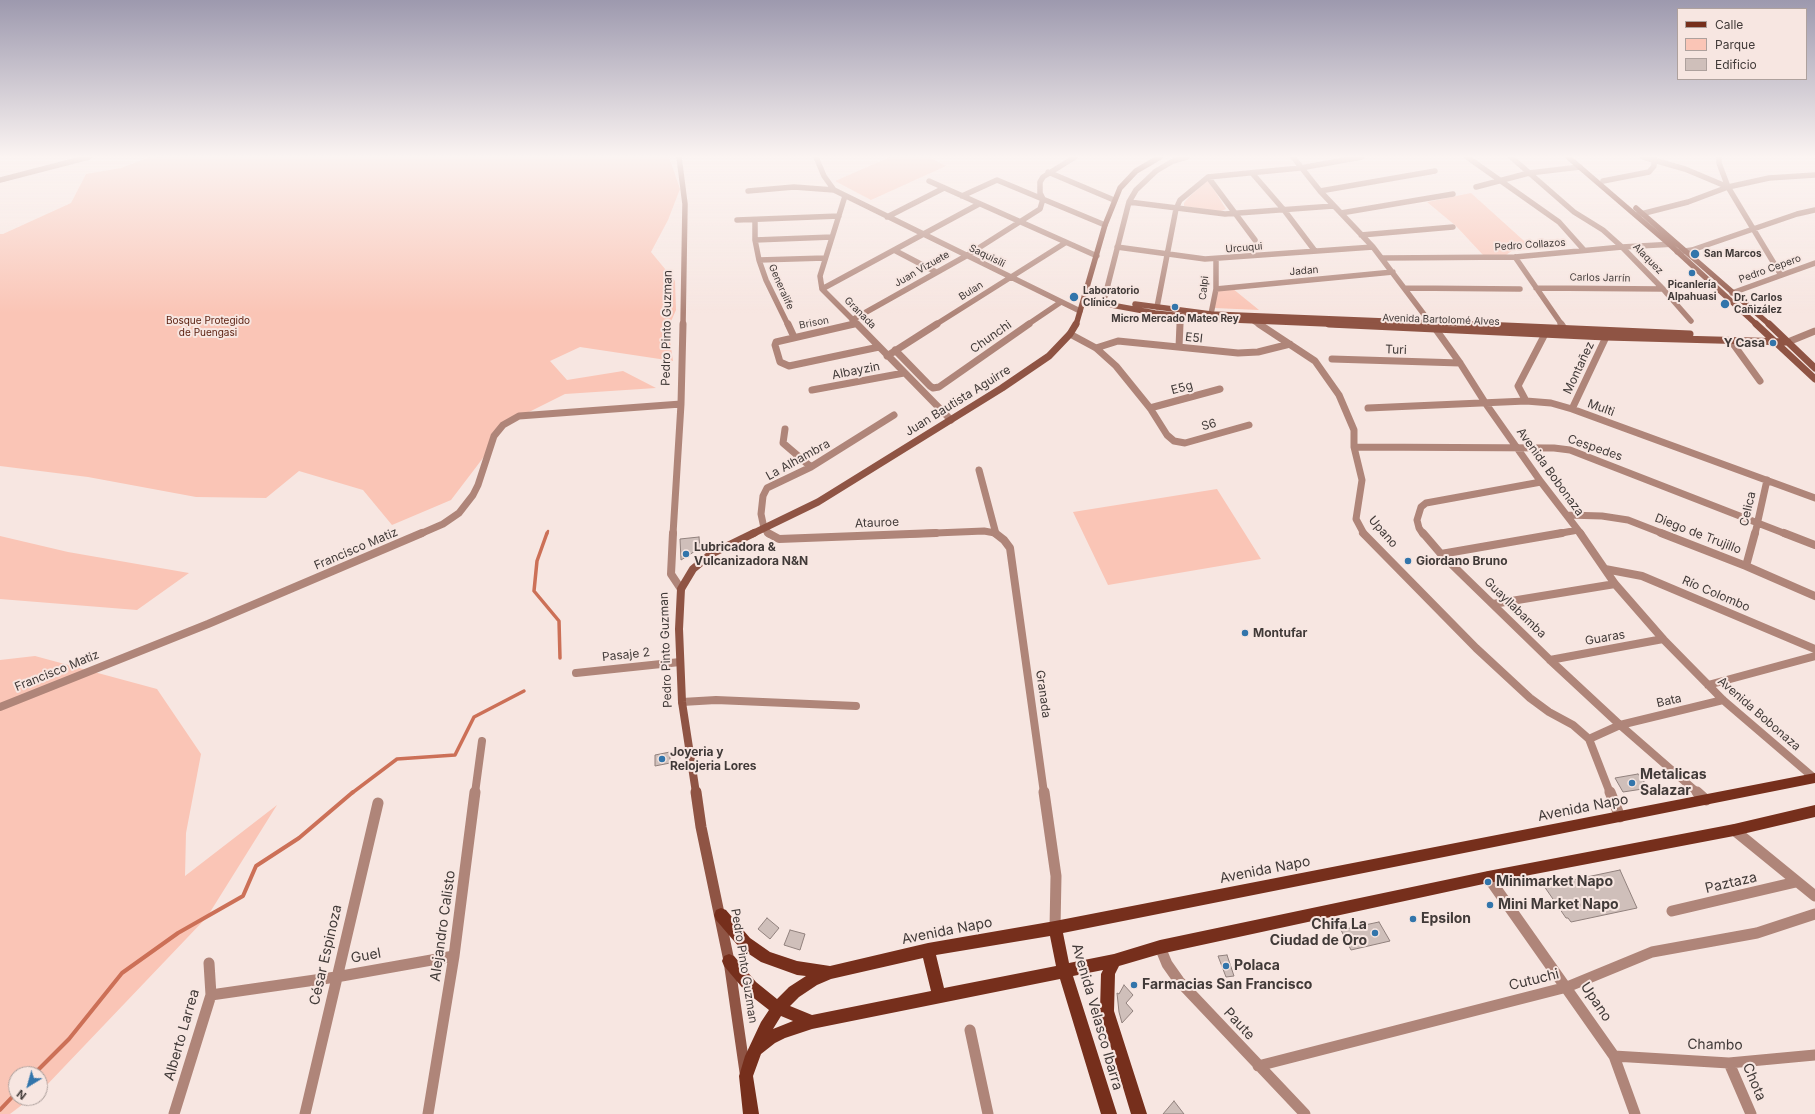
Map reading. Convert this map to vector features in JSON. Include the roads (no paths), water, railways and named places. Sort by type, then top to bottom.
[{"type":"main road","name":"Juan Bautista Aguirre","points":[[681,588],[687,576],[701,561],[718,551],[818,502],[1002,388],[1049,356],[1070,334],[1076,325],[1111,209]]},
{"type":"main road","points":[[1628,209],[1678,252],[1815,379]]},
{"type":"main road","points":[[1637,209],[1786,339],[1815,368]]},
{"type":"main road","name":"Avenida Bartolomé Alves","points":[[1084,298],[1157,307],[1255,322],[1565,329],[1771,337],[1786,339]]},
{"type":"main road","name":"Avenida Bartolomé Alves","points":[[1104,301],[1180,316],[1210,316],[1606,337],[1776,342],[1786,339]]},
{"type":"main road","name":"Pedro Pinto Guzman","points":[[681,588],[680,662],[682,702],[701,827],[721,915],[729,961],[751,1114]]},
{"type":"main road","name":"Avenida Napo","points":[[746,1076],[756,1048],[766,1027],[778,1008],[794,992],[806,984],[831,972],[928,950],[1055,928],[1815,778]]},
{"type":"main road","points":[[756,1048],[770,1038],[812,1022],[1114,961],[1160,947],[1488,877],[1734,830],[1815,810]]},
{"type":"main road","points":[[721,915],[745,943],[766,957],[797,968],[831,972]]},
{"type":"main road","name":"Avenida Velasco Ibarra","points":[[1055,928],[1064,970],[1109,1114]]},
{"type":"main road","points":[[928,950],[939,996]]},
{"type":"main road","points":[[729,961],[751,987],[778,1008],[812,1022]]},
{"type":"main road","name":"Avenida Velasco Ibarra","points":[[1114,961],[1108,974],[1107,1011],[1139,1114]]},
{"type":"street","name":"Pedro Pinto Guzman","points":[[681,588],[671,574],[681,404],[685,209]]},
{"type":"street","points":[[841,209],[820,276],[822,289],[970,209]]},
{"type":"street","name":"Saquisili","points":[[871,209],[1080,311]]},
{"type":"street","points":[[887,217],[903,209]]},
{"type":"street","points":[[990,209],[1097,256]]},
{"type":"street","name":"Juan Vizuete","points":[[854,322],[936,272],[966,256],[1040,209]]},
{"type":"street","points":[[1067,209],[1105,225]]},
{"type":"street","points":[[1104,301],[1127,209]]},
{"type":"street","points":[[1157,307],[1176,209],[1215,214],[1234,214],[1296,209]]},
{"type":"street","points":[[1230,209],[1255,240]]},
{"type":"street","name":"Avenida Bobonaza","points":[[1336,209],[1383,258],[1460,363],[1486,404],[1541,482],[1578,530],[1615,584],[1663,640],[1723,700],[1815,778]]},
{"type":"street","points":[[1341,213],[1365,209]]},
{"type":"street","points":[[1540,209],[1559,222],[1584,250]]},
{"type":"street","name":"Alaquez","points":[[1571,209],[1603,230],[1622,247],[1663,289],[1690,321]]},
{"type":"street","points":[[1635,215],[1662,209]]},
{"type":"street","points":[[1742,209],[1782,275]]},
{"type":"street","points":[[1284,210],[1315,251]]},
{"type":"street","points":[[1678,252],[1685,252],[1796,214],[1815,210]]},
{"type":"street","points":[[738,220],[839,216]]},
{"type":"street","name":"Generalife","points":[[755,220],[755,240],[759,260],[766,280],[794,337]]},
{"type":"street","points":[[1361,235],[1453,227]]},
{"type":"street","points":[[755,240],[832,237]]},
{"type":"street","name":"Bulan","points":[[887,356],[1065,243]]},
{"type":"street","name":"Pedro Collazos","points":[[1383,258],[1515,257],[1584,250],[1678,244]]},
{"type":"street","name":"Urcuqui","points":[[1117,247],[1167,255],[1216,259],[1373,247]]},
{"type":"street","points":[[894,250],[936,272]]},
{"type":"street","points":[[1515,257],[1569,335]]},
{"type":"street","points":[[759,260],[825,258]]},
{"type":"street","name":"Calpi","points":[[1210,316],[1216,289],[1216,259]]},
{"type":"street","name":"Pedro Cepero","points":[[1732,293],[1815,263]]},
{"type":"street","name":"Jadan","points":[[1216,289],[1393,272]]},
{"type":"street","points":[[1405,288],[1520,289]]},
{"type":"street","name":"Carlos Jarrín","points":[[1536,288],[1663,289]]},
{"type":"street","name":"Granada","points":[[822,289],[950,420]]},
{"type":"street","name":"Chunchi","points":[[895,350],[933,388],[939,387],[1061,302]]},
{"type":"street","points":[[1179,347],[1180,316]]},
{"type":"street","name":"Brison","points":[[854,322],[776,342],[775,345],[780,362],[789,366],[879,347]]},
{"type":"street","name":"Upano","points":[[1255,322],[1315,361],[1332,384],[1345,408],[1354,430],[1354,448],[1362,480],[1356,519],[1363,533],[1476,648],[1530,698],[1589,738]]},
{"type":"street","name":"Avenida Bartolomé Alves","points":[[1786,339],[1799,337],[1815,331]]},
{"type":"street","points":[[1070,334],[1096,348],[1124,374],[1150,408]]},
{"type":"street","points":[[1526,401],[1518,386],[1545,334]]},
{"type":"street","name":"Montañez","points":[[1572,409],[1606,337]]},
{"type":"street","name":"E5I","points":[[1096,348],[1118,341],[1238,353],[1258,352],[1290,344]]},
{"type":"street","points":[[1731,341],[1760,381]]},
{"type":"street","name":"Turi","points":[[1332,359],[1460,363]]},
{"type":"street","name":"Albayzin","points":[[812,390],[904,373]]},
{"type":"street","name":"E5g","points":[[1150,408],[1220,389]]},
{"type":"street","name":"Multi","points":[[1368,408],[1486,404],[1526,401],[1547,402],[1572,409],[1815,498]]},
{"type":"street","name":"Francisco Matiz","points":[[0,707],[208,624],[443,524],[459,513],[473,495],[478,485],[494,436],[503,425],[519,416],[529,414],[681,404]]},
{"type":"street","name":"S6","points":[[1150,408],[1168,435],[1174,441],[1185,443],[1249,425]]},
{"type":"street","name":"La Alhambra","points":[[764,528],[762,508],[763,496],[767,488],[811,468],[894,415]]},
{"type":"street","points":[[785,429],[783,443],[811,468]]},
{"type":"street","name":"Cespedes","points":[[1354,448],[1554,448],[1574,452],[1815,545]]},
{"type":"street","points":[[979,470],[995,533]]},
{"type":"street","name":"Celica","points":[[1746,566],[1758,523],[1767,480]]},
{"type":"street","name":"Guayllabamba","points":[[1541,482],[1426,503],[1421,507],[1417,520],[1419,528],[1441,554],[1550,660],[1620,725],[1706,800]]},
{"type":"street","name":"Diego de Trujillo","points":[[1567,515],[1602,516],[1628,520],[1746,566],[1815,596]]},
{"type":"street","name":"Atauroe","points":[[764,528],[770,535],[778,539],[984,531],[995,533]]},
{"type":"street","points":[[1441,554],[1578,530]]},
{"type":"street","name":"Granada","points":[[995,533],[1004,540],[1010,548],[1056,876],[1055,928]]},
{"type":"street","name":"Río Colombo","points":[[1605,569],[1642,576],[1815,649]]},
{"type":"street","points":[[1493,604],[1615,584]]},
{"type":"street","name":"Guaras","points":[[1550,660],[1663,640]]},
{"type":"street","points":[[1708,685],[1815,656]]},
{"type":"street","name":"Pasaje 2","points":[[576,673],[680,662]]},
{"type":"street","points":[[682,702],[716,700],[856,706]]},
{"type":"street","name":"Bata","points":[[1589,738],[1620,725],[1723,700]]},
{"type":"street","points":[[1589,738],[1620,817]]},
{"type":"street","name":"Alejandro Calisto","points":[[428,1114],[454,956],[482,741]]},
{"type":"street","name":"César Espinoza","points":[[305,1114],[378,803]]},
{"type":"street","points":[[1734,830],[1815,896]]},
{"type":"street","name":"Upano","points":[[1488,877],[1567,987],[1614,1056],[1635,1114]]},
{"type":"street","name":"Paztaza","points":[[1672,911],[1796,882]]},
{"type":"street","name":"Cutuchi","points":[[1258,1066],[1567,987],[1652,952],[1757,933],[1815,914]]},
{"type":"street","name":"Paute","points":[[1160,947],[1167,964],[1179,981],[1305,1114]]},
{"type":"street","name":"Guel","points":[[211,995],[336,977],[454,956]]},
{"type":"street","name":"Alberto Larrea","points":[[174,1114],[211,995],[209,963]]},
{"type":"street","points":[[970,1030],[988,1114]]},
{"type":"street","name":"Chambo","points":[[1614,1056],[1729,1063],[1815,1055]]},
{"type":"street","name":"Chota","points":[[1729,1063],[1751,1114]]},
{"type":"waterway","points":[[547,533],[537,561],[534,591],[559,621],[560,658]]},
{"type":"waterway","points":[[352,793],[397,759],[455,755],[474,717],[524,691]]},
{"type":"waterway","points":[[42,1066],[69,1039],[122,973],[178,933],[243,896],[256,866],[299,838],[353,792]]},
{"type":"waterway","points":[[0,1110],[8,1102]]},
{"type":"place","name":"San Marcos","points":[[1695,254]]},
{"type":"place","name":"Picanlería Alpahuasi","points":[[1692,273]]},
{"type":"place","name":"Laboratorio Clínico","points":[[1074,297]]},
{"type":"place","name":"Dr. Carlos Cañizález","points":[[1725,304]]},
{"type":"place","name":"Micro Mercado Mateo Rey","points":[[1175,307]]},
{"type":"place","name":"Y Casa","points":[[1773,343]]},
{"type":"place","name":"Lubricadora & Vulcanizadora N&N","points":[[686,554]]},
{"type":"place","name":"Giordano Bruno","points":[[1408,561]]},
{"type":"place","name":"Montufar","points":[[1245,633]]},
{"type":"place","name":"Joyeria y Relojeria Lores","points":[[662,759]]},
{"type":"place","name":"Metalicas Salazar","points":[[1632,783]]},
{"type":"place","name":"Minimarket Napo","points":[[1488,882]]},
{"type":"place","name":"Mini Market Napo","points":[[1490,905]]},
{"type":"place","name":"Epsilon","points":[[1413,919]]},
{"type":"place","name":"Chifa La Ciudad de Oro","points":[[1375,933]]},
{"type":"place","name":"Polaca","points":[[1226,966]]},
{"type":"place","name":"Farmacias San Francisco","points":[[1134,985]]},
{"type":"park label","name":"Bosque Protegido de Puengasi","points":[[208,326]]}]
